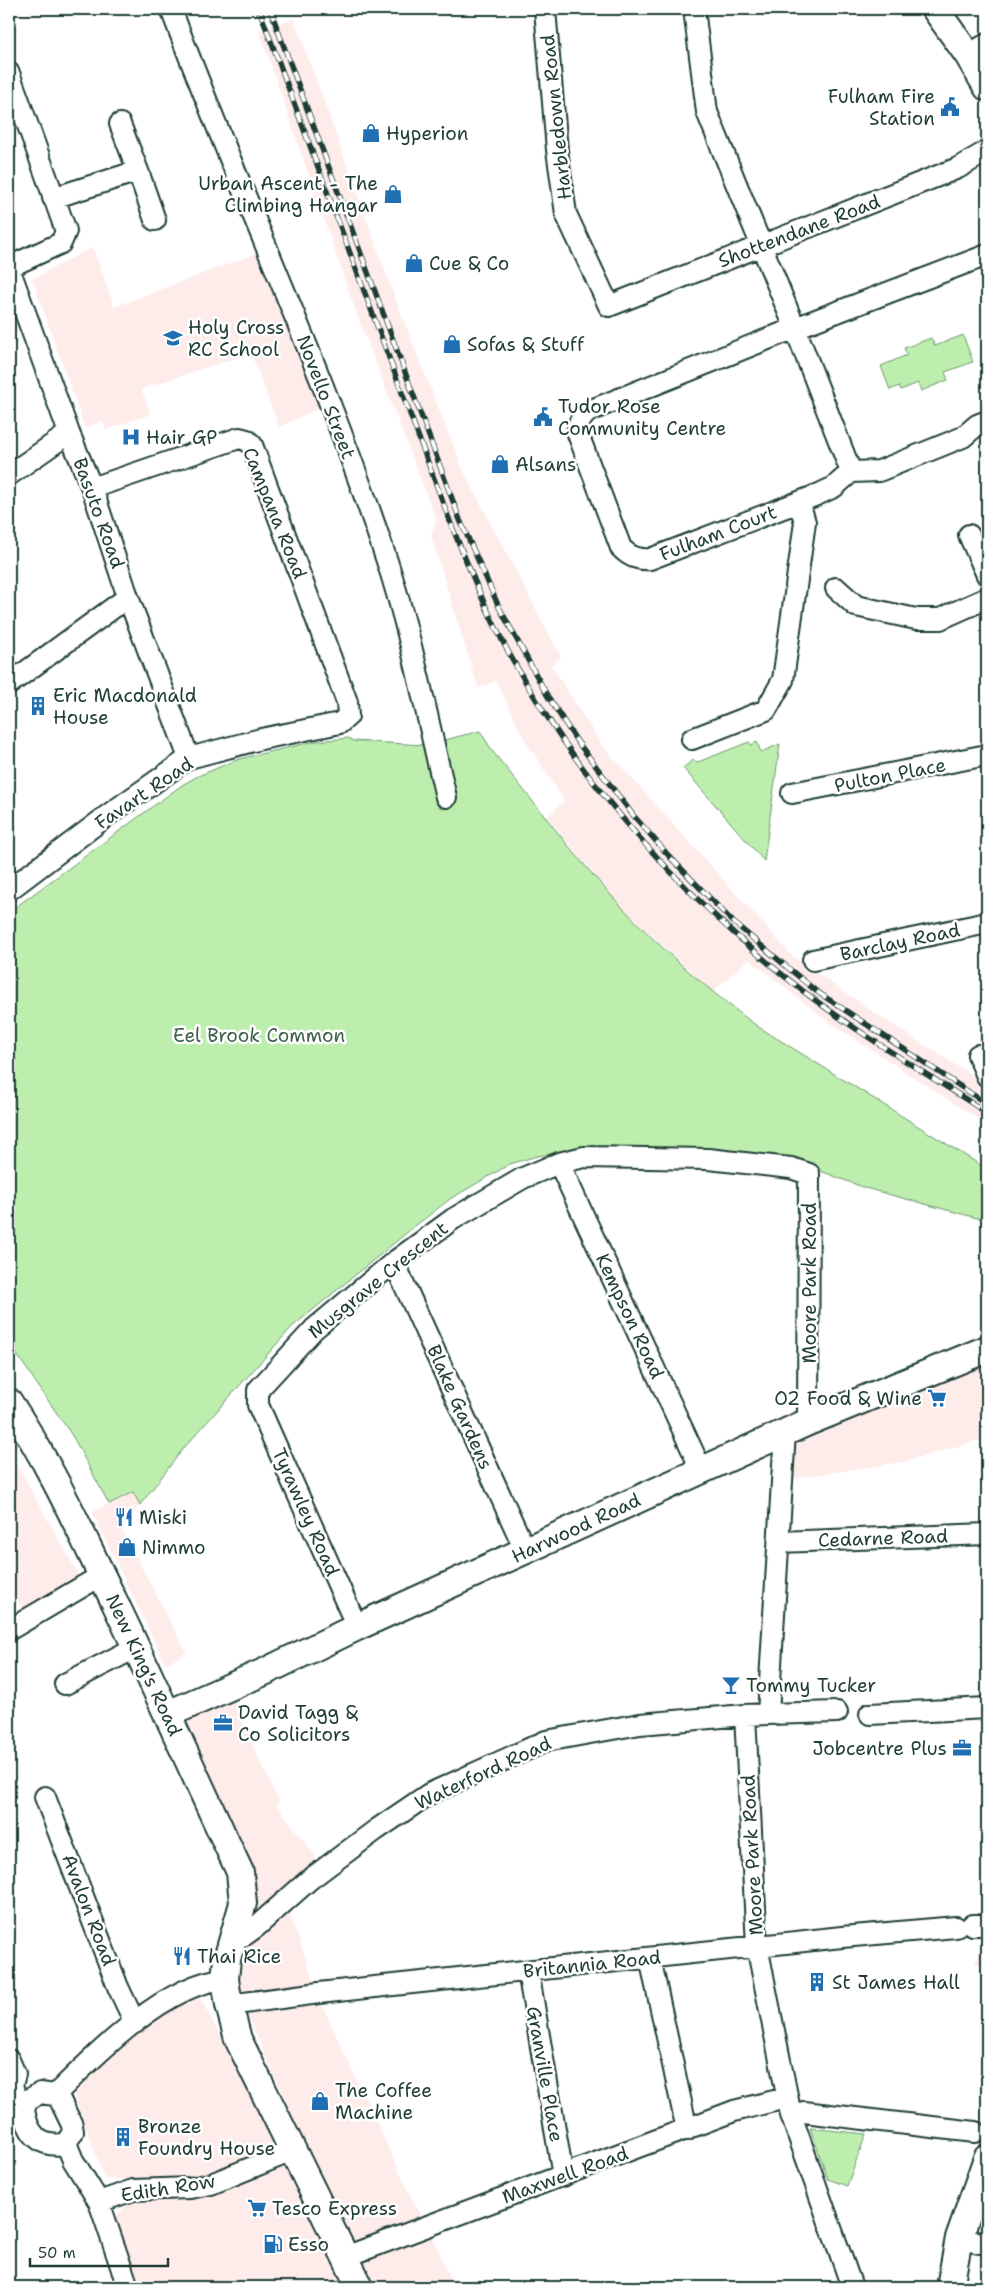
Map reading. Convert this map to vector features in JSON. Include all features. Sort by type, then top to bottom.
[{"type":"main road","points":[[935,9],[978,49],[987,87]]},
{"type":"main road","name":"Harwood Road","points":[[168,1714],[526,1552],[701,1469],[808,1422],[987,1349]]},
{"type":"main road","name":"New King's Road","points":[[9,1402],[39,1450],[102,1575],[240,1872],[243,1903],[227,1959],[225,1979],[229,2005],[238,2040],[360,2287]]},
{"type":"main road","points":[[9,1437],[39,1450]]},
{"type":"main road","points":[[950,2287],[959,2238],[987,2158]]},
{"type":"street","name":"Novello Street","points":[[171,9],[325,390],[387,560],[407,627],[446,797]]},
{"type":"street","name":"Harbledown Road","points":[[546,9],[557,150],[566,214],[609,306]]},
{"type":"street","points":[[694,9],[707,112],[851,472],[879,471],[963,437],[976,425],[987,421]]},
{"type":"street","points":[[9,73],[66,231],[61,243],[9,268]]},
{"type":"street","points":[[120,124],[155,220]]},
{"type":"street","name":"Shottendane Road","points":[[609,306],[958,168],[987,151]]},
{"type":"street","points":[[53,198],[138,171]]},
{"type":"street","name":"Fulham Court","points":[[851,472],[834,487],[799,502],[650,559],[632,557],[621,548],[578,429],[580,420],[590,411],[795,328],[987,255]]},
{"type":"street","name":"Basuto Road","points":[[9,268],[69,433],[92,488],[128,597],[189,758]]},
{"type":"street","points":[[9,475],[69,433]]},
{"type":"street","name":"Campana Road","points":[[92,488],[239,438],[247,440],[252,445],[349,711]]},
{"type":"street","name":"Fulham Court","points":[[692,739],[766,710],[782,680],[805,522],[799,502]]},
{"type":"street","points":[[969,535],[987,575]]},
{"type":"street","points":[[836,588],[856,606],[916,619],[940,619],[987,598]]},
{"type":"street","points":[[9,684],[128,597]]},
{"type":"street","name":"Favart Road","points":[[9,890],[108,815],[189,758],[261,739],[340,723],[346,720],[349,711]]},
{"type":"street","name":"Pulton Place","points":[[792,793],[987,755]]},
{"type":"street","name":"Barclay Road","points":[[813,960],[987,923]]},
{"type":"street","points":[[978,1056],[987,1076]]},
{"type":"street","name":"Musgrave Crescent","points":[[257,1396],[260,1386],[314,1329],[394,1262],[452,1219],[523,1178],[560,1163],[584,1157],[708,1159],[791,1168],[809,1174]]},
{"type":"street","name":"Kempson Road","points":[[560,1163],[701,1469]]},
{"type":"street","name":"Moore Park Road","points":[[808,1422],[809,1174]]},
{"type":"street","name":"Blake Gardens","points":[[394,1262],[526,1552]]},
{"type":"street","name":"Tyrawley Road","points":[[257,1396],[262,1414],[357,1627]]},
{"type":"street","points":[[768,1714],[780,1542],[785,1432]]},
{"type":"street","name":"Cedarne Road","points":[[780,1542],[987,1534]]},
{"type":"street","points":[[9,1630],[102,1575]]},
{"type":"street","points":[[65,1684],[137,1647]]},
{"type":"street","points":[[870,1714],[987,1708]]},
{"type":"street","points":[[745,1715],[837,1712]]},
{"type":"street","name":"Moore Park Road","points":[[745,1715],[757,1946],[789,2106],[844,2285]]},
{"type":"street","name":"Waterford Road","points":[[234,1938],[245,1935],[256,1927],[309,1880],[376,1830],[429,1794],[546,1741],[640,1724],[745,1715]]},
{"type":"street","name":"Avalon Road","points":[[45,1797],[118,1987],[134,2022]]},
{"type":"street","name":"Britannia Road","points":[[229,2005],[320,1993],[757,1946],[972,1926]]},
{"type":"street","points":[[650,1958],[687,2130]]},
{"type":"street","name":"Granville Place","points":[[528,1971],[563,2176]]},
{"type":"street","points":[[55,2096],[93,2058],[134,2022],[182,1992],[208,1980],[225,1979]]},
{"type":"street","points":[[12,2067],[24,2078],[29,2102],[27,2123],[42,2142],[48,2146],[66,2143],[73,2132],[72,2125],[60,2100],[47,2093],[29,2102]]},
{"type":"street","name":"Maxwell Road","points":[[345,2257],[734,2111],[789,2106],[804,2112],[975,2132]]},
{"type":"street","points":[[66,2143],[73,2160],[99,2202],[128,2287]]},
{"type":"street","name":"Edith Row","points":[[99,2202],[133,2190],[190,2188],[211,2184],[292,2150]]},
{"type":"street","points":[[959,2238],[980,2243],[987,2241]]},
{"type":"shaded area","points":[[294,19],[398,306],[463,470],[561,657],[551,665],[601,744],[793,957],[890,1023],[987,1085],[987,1125],[826,1020],[749,959],[713,992],[621,907],[547,817],[564,801],[525,740],[496,681],[478,688],[431,536],[436,519],[353,304],[259,30]]},
{"type":"shaded area","name":"Holy Cross RC School","points":[[91,248],[94,250],[114,307],[260,252],[321,407],[279,427],[251,353],[141,389],[151,414],[106,430],[103,421],[85,428],[32,279]]},
{"type":"shaded area","points":[[987,1359],[987,1438],[903,1462],[791,1479],[793,1445],[803,1433]]},
{"type":"shaded area","points":[[9,1456],[21,1472],[88,1592],[30,1625],[9,1585]]},
{"type":"shaded area","points":[[133,1492],[140,1505],[122,1530],[187,1653],[165,1664],[92,1512]]},
{"type":"shaded area","points":[[228,1693],[238,1706],[250,1740],[279,1801],[276,1804],[316,1857],[289,1912],[323,2007],[419,2213],[432,2235],[454,2287],[370,2287],[231,1980],[244,1950],[261,1927],[255,1885],[182,1736],[197,1709]]},
{"type":"shaded area","points":[[987,1941],[987,1969],[975,1962]]},
{"type":"shaded area","points":[[198,1995],[276,2135],[271,2149],[205,2181],[105,2179],[74,2096],[129,2031]]},
{"type":"shaded area","points":[[278,2161],[294,2171],[354,2287],[139,2287],[116,2216],[138,2194]]},
{"type":"green space","points":[[963,335],[973,362],[945,372],[948,380],[921,391],[918,383],[901,390],[899,386],[890,390],[881,366],[907,355],[904,348],[931,338],[935,346]]},
{"type":"green space","name":"Eel Brook Common","points":[[480,731],[493,752],[603,887],[686,969],[757,1026],[987,1169],[987,1218],[977,1218],[865,1188],[789,1159],[759,1154],[674,1148],[585,1149],[537,1156],[510,1164],[450,1199],[292,1327],[183,1449],[140,1505],[133,1492],[109,1504],[73,1437],[9,1343],[9,912],[182,785],[198,776],[239,759],[316,741],[349,738],[353,741],[425,745]]},
{"type":"green space","points":[[749,742],[751,745],[757,742],[761,752],[780,744],[764,861],[683,768],[693,760],[698,762]]},
{"type":"green space","points":[[810,2128],[866,2134],[847,2186],[828,2179]]},
{"type":"railway","points":[[259,9],[451,524],[494,623],[538,703],[603,795],[678,879],[718,919],[760,956],[825,1008],[987,1113]]},
{"type":"railway","points":[[270,9],[460,520],[499,607],[547,695],[576,740],[633,815],[669,856],[733,922],[816,991],[987,1104]]},
{"type":"place","name":"Fulham Fire Station","points":[[950,107]]},
{"type":"place","name":"Hyperion","points":[[371,133]]},
{"type":"place","name":"Urban Ascent - The Climbing Hangar","points":[[393,194]]},
{"type":"place","name":"Cue & Co","points":[[414,263]]},
{"type":"place","name":"Holy Cross RC School","points":[[173,338]]},
{"type":"place","name":"Sofas & Stuff","points":[[452,344]]},
{"type":"place","name":"Tudor Rose Community Centre","points":[[543,417]]},
{"type":"place","name":"Hair GP","points":[[131,437]]},
{"type":"place","name":"Alsans","points":[[500,464]]},
{"type":"place","name":"Eric Macdonald House","points":[[38,706]]},
{"type":"place","name":"O2 Food & Wine","points":[[937,1398]]},
{"type":"place","name":"Miski","points":[[124,1517]]},
{"type":"place","name":"Nimmo","points":[[127,1547]]},
{"type":"place","name":"Tommy Tucker","points":[[731,1685]]},
{"type":"place","name":"David Tagg & Co Solicitors","points":[[223,1723]]},
{"type":"place","name":"Jobcentre Plus","points":[[962,1748]]},
{"type":"place","name":"Thai Rice","points":[[182,1956]]},
{"type":"place","name":"St James Hall","points":[[817,1982]]},
{"type":"place","name":"The Coffee Machine","points":[[320,2101]]},
{"type":"place","name":"Bronze Foundry House","points":[[123,2137]]},
{"type":"place","name":"Tesco Express","points":[[257,2208]]},
{"type":"place","name":"Esso","points":[[273,2244]]}]
